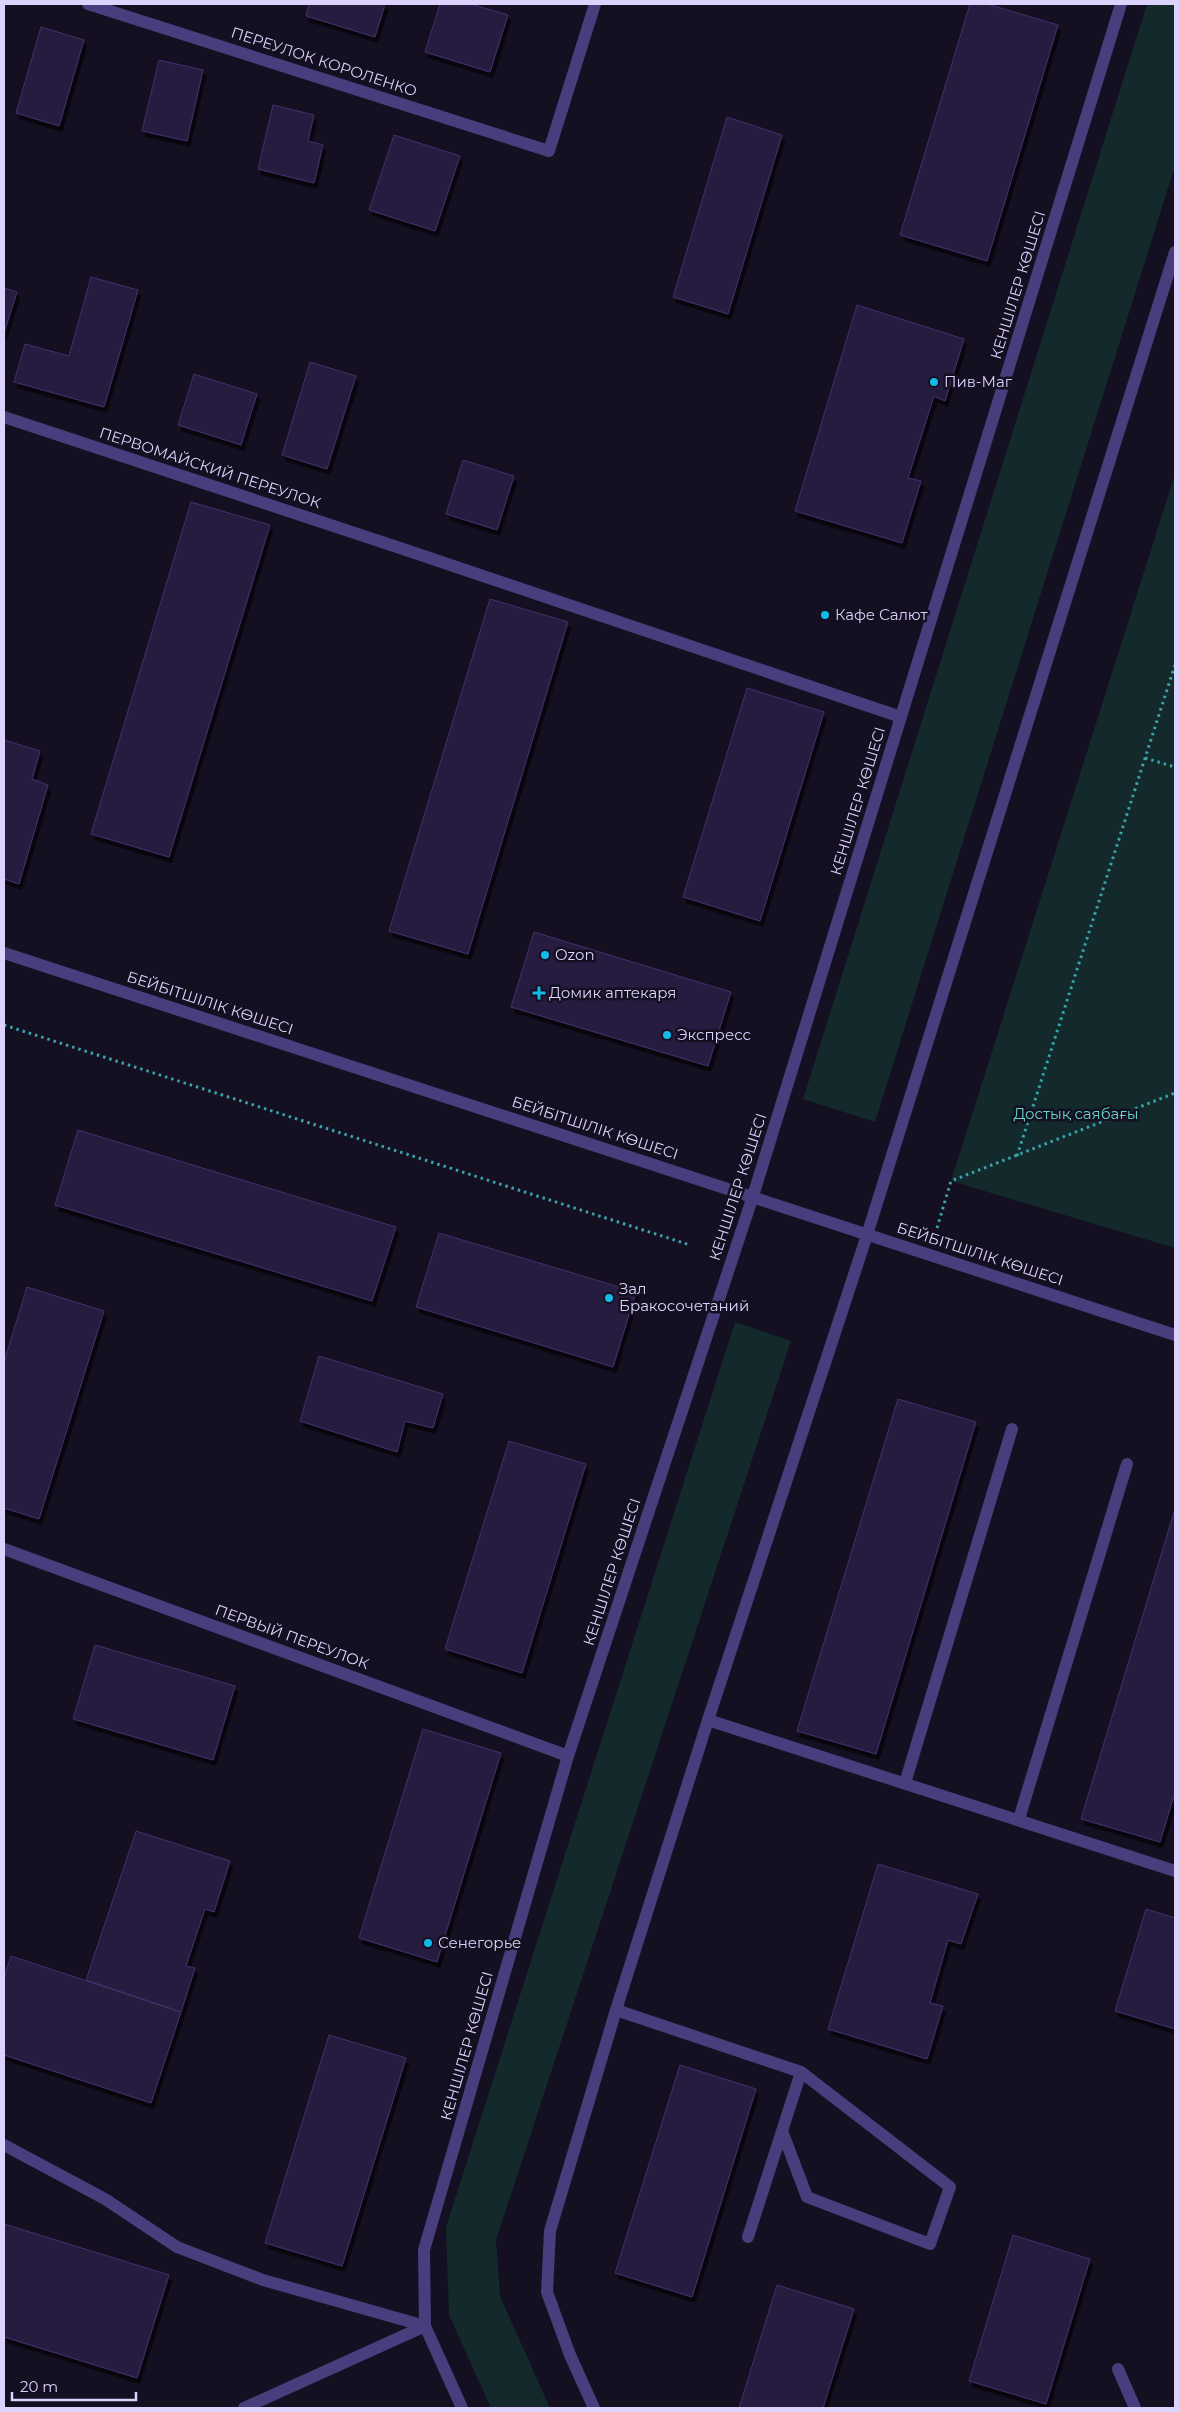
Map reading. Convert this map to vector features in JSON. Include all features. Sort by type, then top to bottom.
[{"type":"street","name":"ПЕРЕУЛОК КОРОЛЕНКО","points":[[88,4],[549,151],[595,4]]},
{"type":"street","name":"КЕНШІЛЕР КӨШЕСІ","points":[[462,2408],[425,2326],[424,2250],[568,1756],[753,1196],[1122,4]]},
{"type":"street","points":[[594,2408],[570,2355],[547,2292],[550,2231],[616,2010],[708,1720],[867,1235],[1175,252]]},
{"type":"street","name":"ПЕРВОМАЙСКИЙ ПЕРЕУЛОК","points":[[4,417],[901,717]]},
{"type":"street","name":"БЕЙБІТШІЛІК КӨШЕСІ","points":[[4,953],[1175,1335]]},
{"type":"street","points":[[904,1783],[1012,1429]]},
{"type":"street","points":[[1019,1819],[1127,1464]]},
{"type":"street","name":"ПЕРВЫЙ ПЕРЕУЛОК","points":[[4,1550],[568,1756]]},
{"type":"street","points":[[708,1720],[1175,1871]]},
{"type":"street","points":[[616,2010],[801,2072],[950,2188],[930,2244],[807,2197],[782,2131]]},
{"type":"street","points":[[748,2237],[801,2072]]},
{"type":"street","points":[[4,2145],[105,2199],[177,2247],[263,2280],[425,2326]]},
{"type":"street","points":[[244,2408],[425,2326]]},
{"type":"street","points":[[1118,2369],[1135,2408]]},
{"type":"path","points":[[1017,1156],[1175,665]]},
{"type":"path","points":[[1145,758],[1175,767]]},
{"type":"path","points":[[4,1025],[690,1245]]},
{"type":"path","points":[[929,1255],[951,1181],[1175,1093]]},
{"type":"green space","points":[[1147,4],[1175,4],[1175,166],[875,1122],[803,1099]]},
{"type":"green space","name":"Достық саябағы","points":[[1175,474],[1175,1248],[951,1181]]},
{"type":"green space","points":[[735,1322],[791,1341],[496,2240],[500,2296],[550,2408],[491,2408],[449,2315],[446,2227]]},
{"type":"building","points":[[309,4],[385,4],[375,37],[306,16]]},
{"type":"building","points":[[440,4],[471,4],[508,15],[490,72],[425,52]]},
{"type":"building","points":[[970,4],[987,4],[1058,25],[987,261],[900,235]]},
{"type":"building","points":[[41,27],[84,40],[59,126],[16,113]]},
{"type":"building","points":[[159,60],[203,70],[187,141],[142,131]]},
{"type":"building","points":[[273,105],[314,115],[308,141],[323,145],[314,183],[258,169]]},
{"type":"building","points":[[727,117],[782,135],[728,314],[673,297]]},
{"type":"building","points":[[394,135],[460,156],[435,231],[369,210]]},
{"type":"building","points":[[91,277],[138,290],[104,407],[14,382],[25,344],[69,356]]},
{"type":"building","points":[[4,288],[17,292],[4,333]]},
{"type":"building","points":[[857,305],[964,339],[945,401],[934,396],[908,478],[921,481],[902,543],[795,511]]},
{"type":"building","points":[[310,362],[356,376],[327,469],[282,455]]},
{"type":"building","points":[[194,374],[257,394],[241,445],[178,425]]},
{"type":"building","points":[[463,460],[514,476],[497,530],[446,514]]},
{"type":"building","points":[[191,502],[270,525],[169,857],[91,834]]},
{"type":"building","points":[[490,599],[568,622],[468,954],[389,931]]},
{"type":"building","points":[[747,688],[824,712],[760,921],[683,897]]},
{"type":"building","points":[[4,740],[40,751],[32,779],[48,785],[19,884],[4,879]]},
{"type":"building","points":[[534,932],[731,992],[708,1066],[511,1007]]},
{"type":"building","points":[[78,1130],[396,1227],[372,1301],[55,1205]]},
{"type":"building","points":[[439,1233],[636,1292],[613,1367],[416,1307]]},
{"type":"building","points":[[27,1287],[104,1311],[39,1519],[4,1508],[4,1362]]},
{"type":"building","points":[[319,1356],[443,1394],[433,1428],[405,1421],[397,1452],[300,1421]]},
{"type":"building","points":[[898,1399],[976,1422],[876,1754],[797,1731]]},
{"type":"building","points":[[509,1441],[586,1464],[522,1673],[445,1649]]},
{"type":"building","points":[[1175,1509],[1175,1792],[1160,1842],[1081,1819]]},
{"type":"building","points":[[95,1645],[235,1686],[213,1760],[73,1719]]},
{"type":"building","points":[[423,1729],[501,1753],[437,1962],[359,1938]]},
{"type":"building","points":[[136,1831],[230,1861],[214,1912],[205,1909],[186,1966],[195,1968],[181,2012],[86,1980]]},
{"type":"building","points":[[878,1864],[978,1894],[961,1944],[948,1940],[930,2003],[943,2006],[927,2059],[828,2029]]},
{"type":"building","points":[[1146,1909],[1175,1918],[1175,2029],[1115,2011]]},
{"type":"building","points":[[11,1956],[181,2012],[151,2103],[4,2055],[4,1978]]},
{"type":"building","points":[[329,2035],[406,2058],[342,2266],[265,2243]]},
{"type":"building","points":[[680,2065],[756,2089],[692,2297],[615,2273]]},
{"type":"building","points":[[4,2224],[169,2275],[137,2378],[4,2337]]},
{"type":"building","points":[[1013,2235],[1090,2259],[1046,2404],[969,2381]]},
{"type":"building","points":[[777,2285],[854,2309],[823,2408],[739,2408]]},
{"type":"place","name":"Пив-Маг","points":[[934,382]]},
{"type":"place","name":"Кафе Салют","points":[[825,615]]},
{"type":"place","name":"Ozon","points":[[545,955]]},
{"type":"place","name":"Домик аптекаря","points":[[539,993]]},
{"type":"place","name":"Экспресс","points":[[667,1035]]},
{"type":"place","name":"Зал Бракосочетаний","points":[[609,1298]]},
{"type":"place","name":"Сенегорье","points":[[428,1943]]}]
